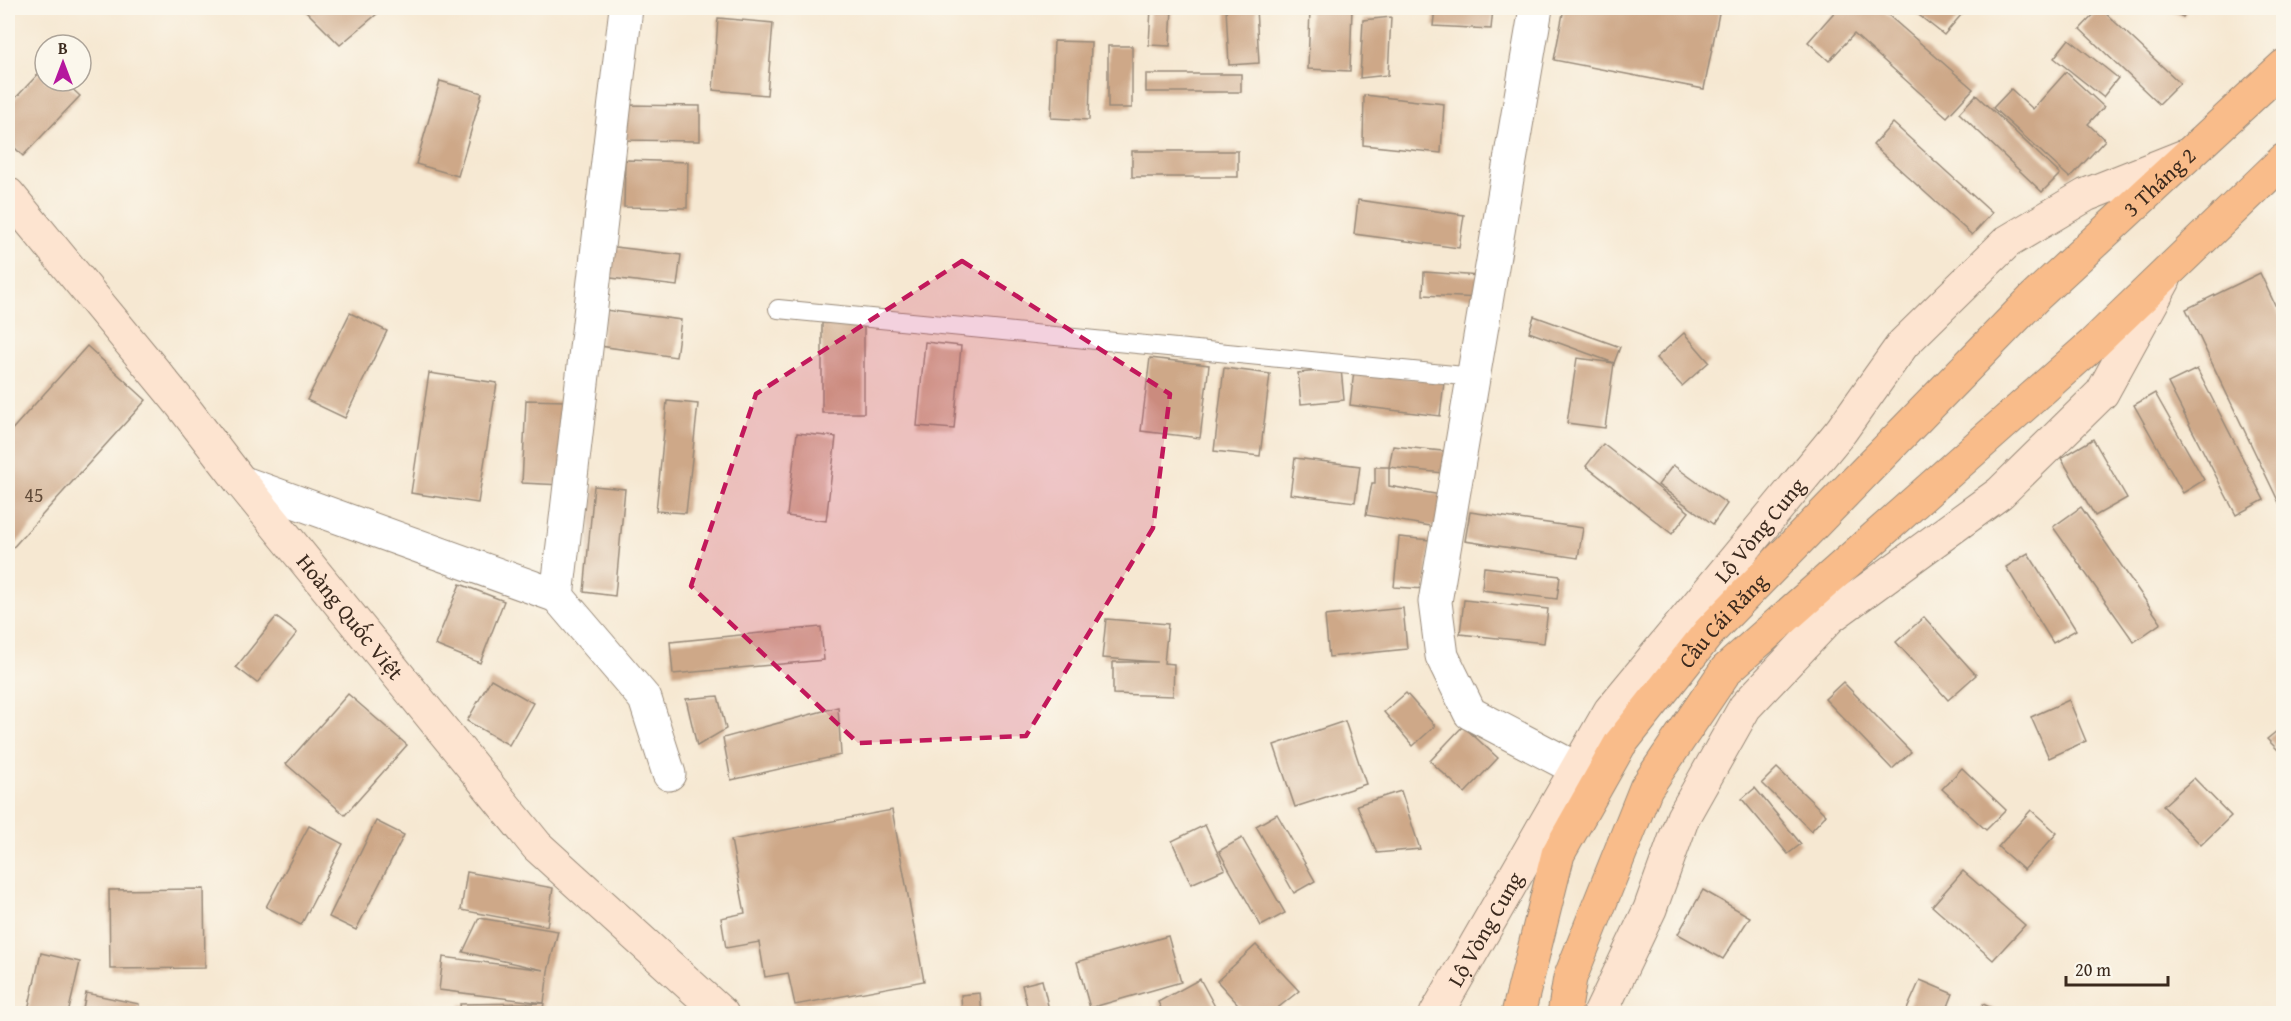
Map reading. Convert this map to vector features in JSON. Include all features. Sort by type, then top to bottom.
[{"type":"highway","name":"3 Tháng 2","points":[[2035,297],[2283,66]]},
{"type":"highway","points":[[2170,270],[2283,160]]},
{"type":"highway","name":"Cầu Cái Răng","points":[[1564,1014],[1570,978],[1646,788],[1726,670],[2093,344],[2170,270]]},
{"type":"highway","name":"Cầu Cái Răng","points":[[1518,1014],[1558,854],[1620,744],[1709,632],[1856,478],[2035,297]]},
{"type":"main road","name":"Lộ Vòng Cung","points":[[1436,1014],[1610,711],[1841,431],[1903,344],[2007,242],[2086,195],[2189,154]]},
{"type":"main road","name":"Hoàng Quốc Việt","points":[[11,206],[173,395],[537,846],[722,1014]]},
{"type":"main road","points":[[1600,1014],[1650,909],[1683,817],[1745,706],[1830,616],[2000,493],[2102,393],[2170,270]]},
{"type":"street","points":[[557,596],[626,8]]},
{"type":"street","points":[[1536,8],[1436,602],[1442,656],[1470,713],[1577,769]]},
{"type":"street","points":[[241,482],[557,596],[645,699],[669,774]]},
{"type":"lane","points":[[778,309],[1474,377]]},
{"type":"highlighted area","points":[[962,261],[1170,394],[1153,528],[1026,736],[858,743],[691,586],[756,394]]},
{"type":"building","points":[[303,8],[384,8],[340,45]]},
{"type":"building","points":[[1151,8],[1172,8],[1170,46],[1149,45]]},
{"type":"building","points":[[1226,8],[1256,8],[1259,63],[1229,65]]},
{"type":"building","points":[[1310,8],[1352,8],[1350,71],[1308,69]]},
{"type":"building","points":[[1435,8],[1493,8],[1491,29],[1433,26]]},
{"type":"building","points":[[1564,8],[1720,8],[1704,89],[1554,60]]},
{"type":"building","points":[[1838,8],[1880,8],[1973,89],[1947,117],[1854,34],[1829,61],[1808,42]]},
{"type":"building","points":[[1910,8],[1967,8],[1944,35]]},
{"type":"building","points":[[2100,8],[2180,83],[2159,104],[2080,29]]},
{"type":"building","points":[[2166,8],[2188,8],[2183,17]]},
{"type":"building","points":[[1391,17],[1388,75],[1360,78],[1363,20]]},
{"type":"building","points":[[718,18],[773,23],[767,95],[713,90]]},
{"type":"building","points":[[2069,39],[2118,78],[2103,97],[2054,58]]},
{"type":"building","points":[[1054,41],[1091,42],[1089,120],[1051,118]]},
{"type":"building","points":[[1108,46],[1132,46],[1132,108],[1108,108]]},
{"type":"building","points":[[2066,72],[2104,107],[2088,124],[2105,140],[2070,178],[1993,108],[2011,89],[2033,109]]},
{"type":"building","points":[[1146,74],[1241,74],[1241,92],[1146,92]]},
{"type":"building","points":[[33,80],[33,93],[77,93],[80,96],[23,156],[8,141],[8,106]]},
{"type":"building","points":[[440,81],[482,93],[458,176],[416,164]]},
{"type":"building","points":[[1364,95],[1444,104],[1441,153],[1363,145]]},
{"type":"building","points":[[1976,95],[2060,174],[2042,192],[1959,113]]},
{"type":"building","points":[[623,105],[700,106],[700,141],[623,140]]},
{"type":"building","points":[[1893,123],[1992,213],[1972,235],[1873,145]]},
{"type":"building","points":[[1132,151],[1238,151],[1238,177],[1132,177]]},
{"type":"building","points":[[625,160],[688,162],[687,208],[624,207]]},
{"type":"building","points":[[1358,200],[1464,215],[1459,248],[1354,234]]},
{"type":"building","points":[[607,246],[681,255],[677,286],[603,277]]},
{"type":"building","points":[[1424,272],[1480,276],[1479,298],[1423,295]]},
{"type":"building","points":[[2260,273],[2283,322],[2283,511],[2186,309]]},
{"type":"building","points":[[605,310],[681,320],[676,357],[600,346]]},
{"type":"building","points":[[350,313],[387,331],[345,418],[307,400]]},
{"type":"building","points":[[1534,316],[1620,347],[1614,363],[1529,332]]},
{"type":"building","points":[[822,323],[864,323],[864,413],[822,413]]},
{"type":"building","points":[[1684,333],[1709,362],[1682,386],[1656,358]]},
{"type":"building","points":[[925,342],[961,346],[954,429],[917,426]]},
{"type":"building","points":[[87,346],[146,400],[8,553],[8,434]]},
{"type":"building","points":[[1150,358],[1209,365],[1200,438],[1141,431]]},
{"type":"building","points":[[1577,358],[1614,363],[1605,428],[1567,423]]},
{"type":"building","points":[[1224,368],[1270,374],[1260,456],[1214,451]]},
{"type":"building","points":[[1341,369],[1344,400],[1301,404],[1298,373]]},
{"type":"building","points":[[2197,369],[2264,500],[2236,515],[2168,383]]},
{"type":"building","points":[[1354,371],[1444,382],[1440,416],[1350,405]]},
{"type":"building","points":[[429,373],[497,383],[478,503],[411,493]]},
{"type":"building","points":[[2155,393],[2204,480],[2183,493],[2134,405]]},
{"type":"building","points":[[526,400],[566,401],[563,485],[522,483]]},
{"type":"building","points":[[667,401],[698,404],[686,513],[656,511]]},
{"type":"building","points":[[797,433],[836,437],[826,521],[787,516]]},
{"type":"building","points":[[2093,439],[2127,498],[2095,516],[2061,458]]},
{"type":"building","points":[[1603,444],[1689,512],[1672,534],[1586,466]]},
{"type":"building","points":[[1393,446],[1452,452],[1452,474],[1389,467]]},
{"type":"building","points":[[1295,458],[1360,466],[1355,502],[1290,494]]},
{"type":"building","points":[[1673,465],[1727,504],[1713,524],[1658,485]]},
{"type":"building","points":[[1375,467],[1389,467],[1389,486],[1447,496],[1441,528],[1366,515],[1372,483],[1375,483]]},
{"type":"building","points":[[594,486],[625,489],[615,596],[584,592]]},
{"type":"building","points":[[2081,507],[2161,623],[2134,642],[2053,527]]},
{"type":"building","points":[[1470,512],[1583,528],[1578,558],[1465,541]]},
{"type":"building","points":[[1399,537],[1430,540],[1426,589],[1394,587]]},
{"type":"building","points":[[2028,553],[2076,630],[2053,643],[2006,567]]},
{"type":"building","points":[[1484,567],[1560,576],[1557,599],[1482,590]]},
{"type":"building","points":[[460,584],[504,601],[480,663],[435,645]]},
{"type":"building","points":[[1464,600],[1548,609],[1544,643],[1460,634]]},
{"type":"building","points":[[1403,608],[1407,649],[1329,657],[1325,616]]},
{"type":"building","points":[[276,617],[297,633],[257,683],[236,667]]},
{"type":"building","points":[[1924,617],[1976,675],[1948,700],[1896,642]]},
{"type":"building","points":[[1106,619],[1168,624],[1164,663],[1174,664],[1173,696],[1113,694],[1113,662],[1157,662],[1102,658]]},
{"type":"building","points":[[821,627],[824,660],[673,674],[670,642]]},
{"type":"building","points":[[491,679],[533,703],[509,745],[467,721]]},
{"type":"building","points":[[1843,682],[1911,752],[1892,769],[1825,699]]},
{"type":"building","points":[[1406,693],[1435,726],[1413,746],[1384,712]]},
{"type":"building","points":[[348,694],[407,745],[345,815],[286,764]]},
{"type":"building","points":[[718,696],[726,729],[697,746],[686,699]]},
{"type":"building","points":[[2069,700],[2086,741],[2049,758],[2031,717]]},
{"type":"building","points":[[838,707],[841,755],[731,780],[723,738]]},
{"type":"building","points":[[1345,721],[1366,784],[1295,807],[1274,745]]},
{"type":"building","points":[[1463,726],[1498,758],[1465,793],[1430,761]]},
{"type":"building","points":[[2283,726],[2283,749],[2280,752],[2267,739]]},
{"type":"building","points":[[1777,768],[1826,815],[1811,831],[1762,783]]},
{"type":"building","points":[[1962,768],[2006,810],[1986,830],[1942,789]]},
{"type":"building","points":[[2194,778],[2231,816],[2201,845],[2163,806]]},
{"type":"building","points":[[1755,788],[1801,844],[1788,854],[1742,799]]},
{"type":"building","points":[[1401,791],[1420,849],[1377,853],[1357,805]]},
{"type":"building","points":[[892,810],[924,981],[795,1005],[788,973],[765,977],[759,942],[726,948],[721,918],[745,913],[731,840]]},
{"type":"building","points":[[2031,810],[2057,833],[2024,870],[1998,847]]},
{"type":"building","points":[[1277,814],[1315,881],[1294,893],[1256,826]]},
{"type":"building","points":[[376,821],[404,835],[356,930],[329,917]]},
{"type":"building","points":[[1205,825],[1225,869],[1191,884],[1172,841]]},
{"type":"building","points":[[309,826],[343,844],[301,925],[266,907]]},
{"type":"building","points":[[1242,838],[1285,913],[1261,926],[1219,851]]},
{"type":"building","points":[[1963,871],[2025,925],[1993,960],[1932,906]]},
{"type":"building","points":[[467,872],[553,888],[547,926],[461,910]]},
{"type":"building","points":[[204,889],[205,968],[110,969],[109,890]]},
{"type":"building","points":[[1703,890],[1750,917],[1723,959],[1678,934]]},
{"type":"building","points":[[479,918],[558,931],[548,971],[544,1003],[439,990],[443,957],[544,970],[463,952]]},
{"type":"building","points":[[1168,936],[1181,982],[1090,1008],[1077,962]]},
{"type":"building","points":[[1256,945],[1299,991],[1270,1014],[1247,1014],[1217,981]]},
{"type":"building","points":[[41,953],[80,962],[68,1014],[27,1014]]},
{"type":"building","points":[[1200,979],[1219,1014],[1164,1014],[1158,1002]]},
{"type":"building","points":[[1042,980],[1050,1014],[1029,1014],[1022,985]]},
{"type":"building","points":[[1920,980],[1953,994],[1945,1014],[1905,1014]]},
{"type":"building","points":[[86,993],[139,1004],[137,1014],[82,1014]]},
{"type":"building","points":[[980,993],[982,1014],[962,1014],[961,995]]},
{"type":"building","points":[[544,1003],[542,1014],[461,1014],[460,1004]]},
{"type":"building","points":[[1983,1004],[2004,1014],[1978,1014]]}]
